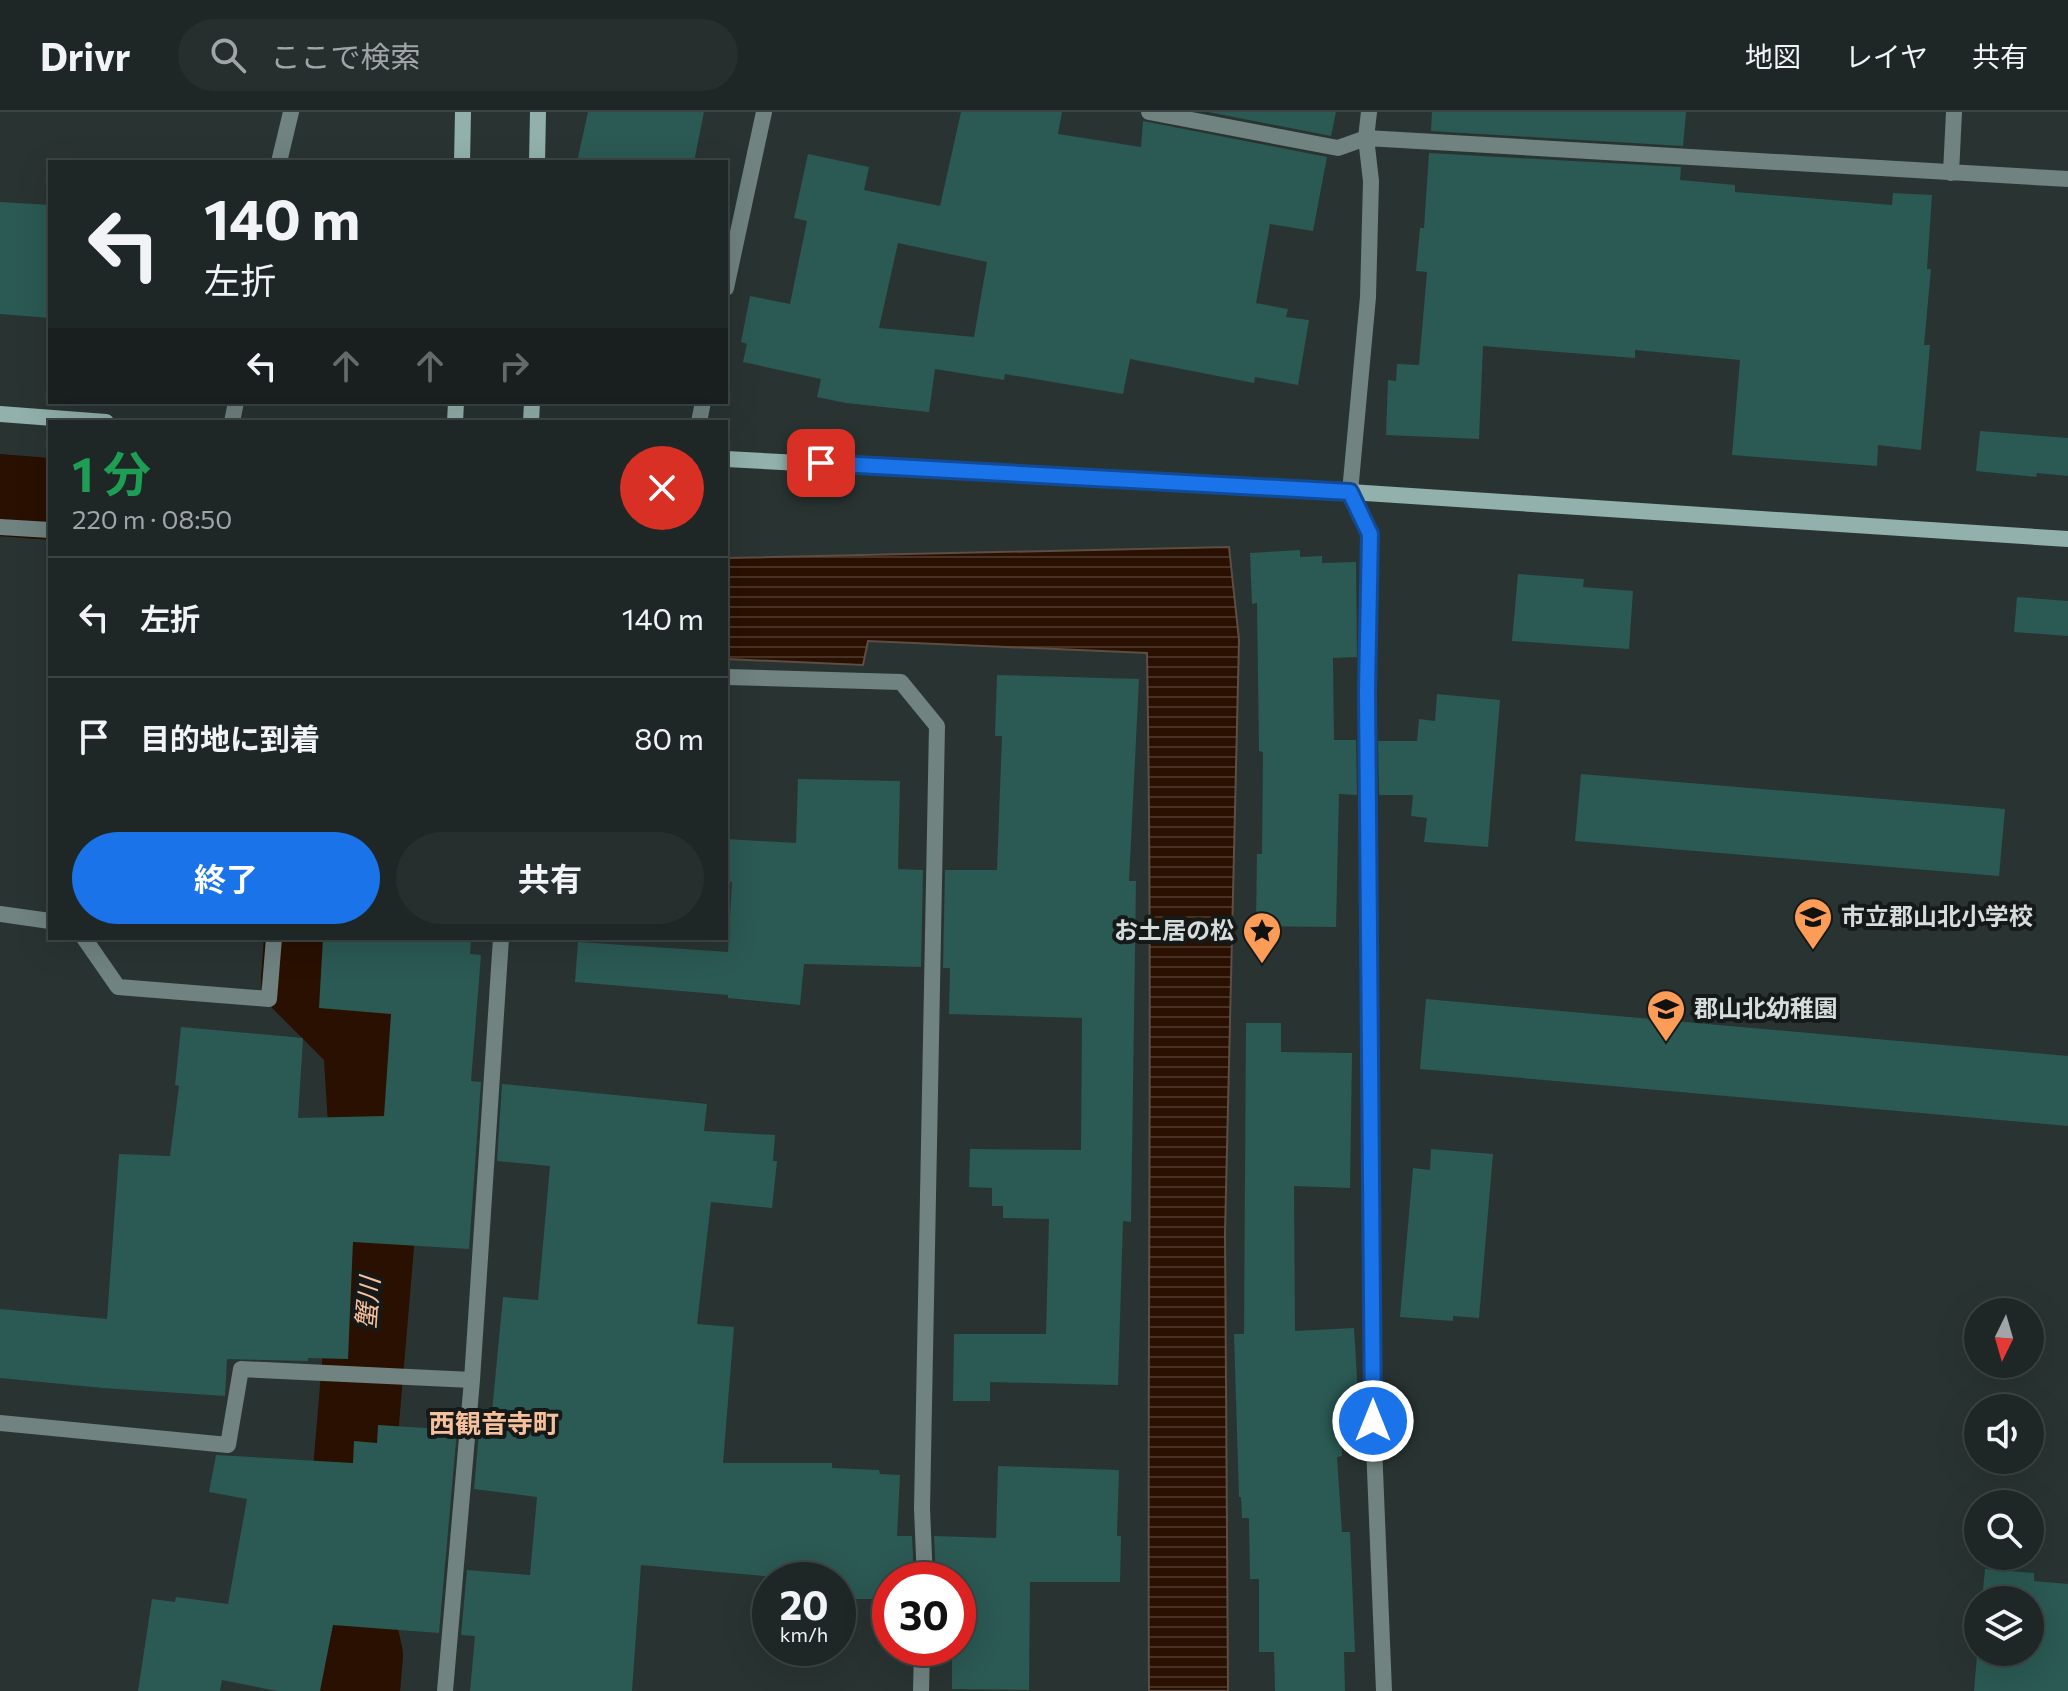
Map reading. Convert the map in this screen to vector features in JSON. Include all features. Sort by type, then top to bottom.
[{"type":"street","points":[[279,160],[291,112]]},
{"type":"street","points":[[462,160],[463,112]]},
{"type":"street","points":[[537,160],[538,112]]},
{"type":"street","points":[[728,279],[764,112]]},
{"type":"street","points":[[1149,112],[1338,148],[1366,138],[2068,179]]},
{"type":"street","points":[[1369,112],[1366,138],[1371,181],[1368,297],[1350,492],[1370,534],[1367,691],[1373,1405],[1384,1691]]},
{"type":"street","points":[[1951,173],[1954,112]]},
{"type":"street","points":[[0,414],[80,420]]},
{"type":"street","points":[[728,459],[1350,492],[2068,539]]},
{"type":"street","points":[[0,527],[48,530]]},
{"type":"street","points":[[728,677],[901,682],[937,726],[922,1493],[924,1562]]},
{"type":"street","points":[[0,914],[48,921]]},
{"type":"street","points":[[85,940],[118,987],[269,999],[274,940]]},
{"type":"street","points":[[445,1691],[472,1380],[501,940]]},
{"type":"street","points":[[0,1423],[228,1445],[241,1369],[472,1380]]},
{"type":"street","points":[[921,1691],[922,1666]]},
{"type":"shaded area","points":[[1229,547],[1239,640],[1225,1233],[1228,1691],[1149,1691],[1150,912],[1147,653],[868,641],[863,665],[728,659],[728,558]]},
{"type":"building","points":[[588,112],[704,112],[694,160],[577,160]]},
{"type":"building","points":[[961,112],[1062,112],[1058,134],[1141,147],[1143,121],[1327,157],[1313,231],[1270,224],[1256,303],[1288,309],[1286,317],[1309,320],[1298,385],[1255,377],[1254,383],[1130,359],[1123,394],[1005,374],[1004,380],[935,369],[929,412],[817,397],[821,379],[743,362],[747,344],[741,342],[750,296],[790,304],[807,221],[794,218],[808,154],[869,167],[864,190],[940,206]],"holes":[[[898,243],[987,262],[974,337],[879,328]]]},
{"type":"building","points":[[1208,112],[1336,112],[1331,136]]},
{"type":"building","points":[[1432,112],[1686,112],[1683,146],[1431,131]]},
{"type":"building","points":[[1429,153],[1681,167],[1680,180],[1735,185],[1735,192],[1892,205],[1893,193],[1932,195],[1927,269],[1931,269],[1924,345],[1930,345],[1921,450],[1878,445],[1877,466],[1732,455],[1740,360],[1635,350],[1635,358],[1483,346],[1479,439],[1386,435],[1388,380],[1396,381],[1397,364],[1419,365],[1427,272],[1416,271],[1420,228],[1424,228]]},
{"type":"building","points":[[0,202],[48,205],[48,318],[0,314]]},
{"type":"building","points":[[1980,431],[2068,438],[2068,476],[2037,473],[2036,477],[1976,471]]},
{"type":"building","points":[[1300,550],[1300,557],[1322,556],[1322,563],[1356,562],[1357,657],[1333,658],[1334,740],[1356,740],[1357,795],[1339,794],[1336,927],[1256,926],[1257,854],[1262,854],[1263,752],[1259,751],[1257,603],[1252,604],[1250,553]]},
{"type":"building","points":[[1518,574],[1584,579],[1583,587],[1633,591],[1629,649],[1512,641]]},
{"type":"building","points":[[2017,597],[2068,601],[2068,636],[2014,632]]},
{"type":"building","points":[[997,675],[1139,679],[1129,881],[1136,881],[1131,1222],[1123,1221],[1118,1385],[990,1382],[990,1401],[953,1401],[954,1334],[1046,1334],[1049,1219],[1003,1218],[1003,1206],[992,1206],[992,1188],[969,1187],[970,1149],[1081,1150],[1082,1018],[949,1014],[950,968],[943,968],[945,870],[997,870],[1002,736],[995,736]]},
{"type":"building","points":[[1437,694],[1500,700],[1488,847],[1424,842],[1427,818],[1411,816],[1413,795],[1379,795],[1378,741],[1417,741],[1419,719],[1435,721]]},
{"type":"building","points":[[1581,774],[2005,809],[1999,876],[1575,841]]},
{"type":"building","points":[[798,779],[900,781],[898,869],[923,870],[921,967],[804,964],[800,1005],[728,998],[728,995],[575,982],[578,942],[728,952],[732,882],[728,882],[728,839],[796,843]]},
{"type":"building","points":[[323,940],[471,940],[470,954],[481,955],[471,1081],[481,1082],[469,1249],[353,1242],[348,1359],[227,1359],[225,1396],[0,1378],[0,1309],[107,1319],[119,1154],[170,1156],[179,1086],[175,1085],[181,1027],[303,1038],[298,1118],[384,1116],[391,1014],[319,1008]]},
{"type":"building","points":[[1426,999],[2068,1056],[2068,1126],[1420,1069]]},
{"type":"building","points":[[1246,1023],[1281,1023],[1281,1052],[1352,1053],[1350,1188],[1294,1186],[1295,1331],[1354,1328],[1358,1395],[1340,1396],[1342,1456],[1337,1457],[1342,1532],[1350,1532],[1355,1652],[1344,1652],[1345,1691],[1275,1691],[1274,1652],[1259,1652],[1259,1579],[1250,1579],[1249,1518],[1242,1518],[1239,1497],[1234,1334],[1244,1334]]},
{"type":"building","points":[[502,1084],[707,1104],[704,1131],[775,1135],[773,1161],[777,1161],[772,1208],[711,1202],[697,1324],[734,1327],[723,1463],[832,1463],[832,1468],[879,1470],[880,1474],[900,1475],[897,1536],[912,1536],[913,1562],[872,1562],[872,1599],[856,1599],[856,1562],[752,1562],[752,1575],[641,1565],[632,1691],[470,1691],[475,1636],[461,1635],[467,1570],[530,1575],[537,1497],[474,1489],[479,1432],[490,1433],[503,1297],[538,1300],[550,1166],[497,1161]]},
{"type":"building","points":[[1431,1149],[1493,1154],[1479,1318],[1453,1316],[1453,1321],[1400,1317],[1413,1168],[1430,1170]]},
{"type":"building","points":[[378,1425],[457,1430],[439,1633],[333,1625],[320,1691],[277,1691],[222,1680],[220,1691],[138,1691],[152,1599],[175,1602],[176,1597],[228,1604],[247,1499],[209,1492],[216,1455],[353,1463],[354,1441],[377,1443]]},
{"type":"building","points":[[998,1466],[1119,1470],[1117,1536],[1121,1536],[1120,1582],[1030,1582],[1029,1690],[952,1689],[952,1666],[976,1666],[976,1562],[935,1562],[934,1536],[996,1538]]},
{"type":"building","points":[[1985,1570],[2034,1573],[2034,1581],[2068,1584],[2068,1691],[1974,1691],[1976,1666],[2044,1666],[2044,1586],[1983,1586]]},
{"type":"waterway","name":"蟹川","points":[[0,495],[48,499]]},
{"type":"waterway","name":"蟹川","points":[[305,940],[302,980],[364,1042],[375,1222],[345,1577],[362,1656],[359,1691]]},
{"type":"place","name":"市立郡山北小学校","points":[[1813,951]]},
{"type":"place","name":"お土居の松","points":[[1262,965]]},
{"type":"place","name":"郡山北幼稚園","points":[[1666,1043]]},
{"type":"district","name":"西観音寺町","points":[[494,1424]]},
{"type":"route","points":[[821,463],[1350,492],[1370,534],[1367,691],[1373,1421]]}]
